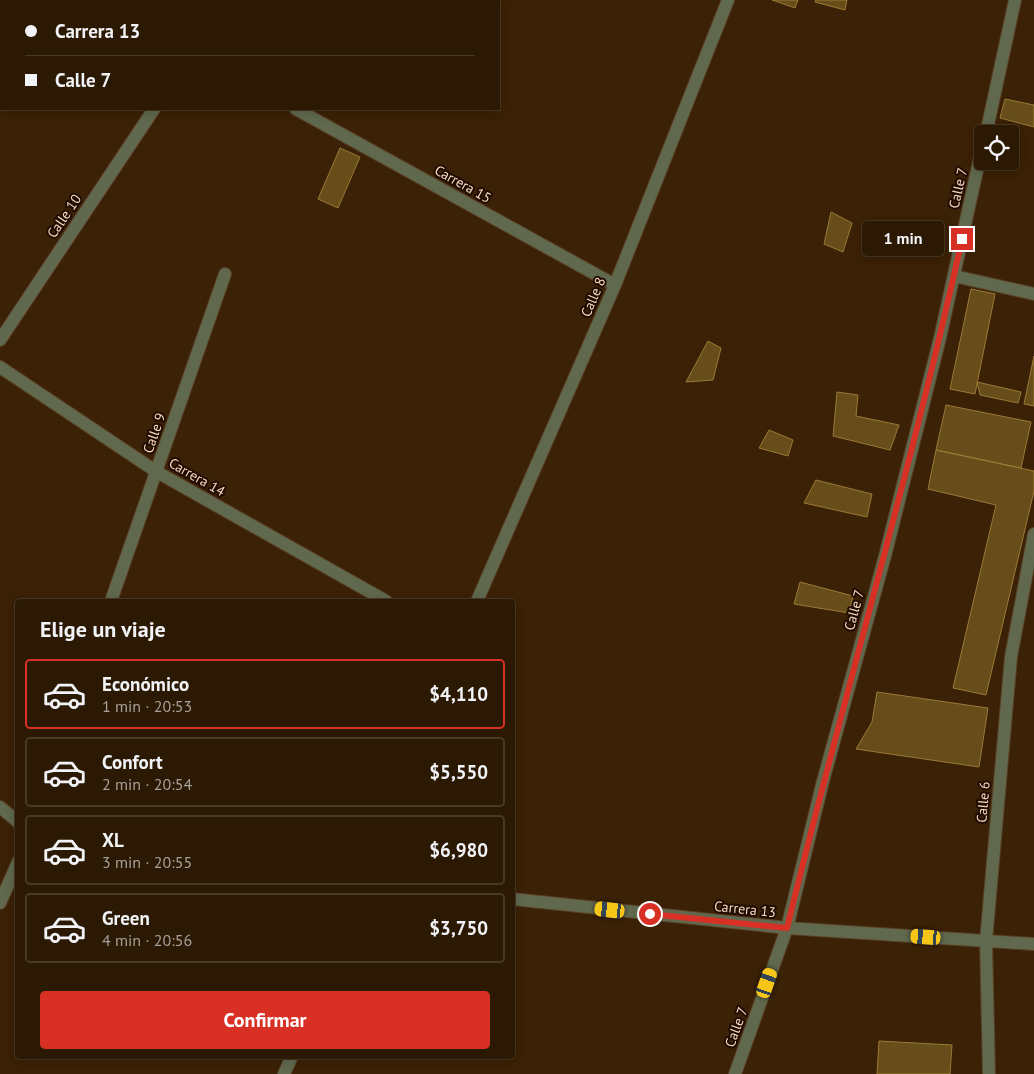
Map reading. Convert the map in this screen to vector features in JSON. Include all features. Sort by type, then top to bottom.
[{"type":"street","name":"Calle 8","points":[[478,599],[615,286],[728,0]]},
{"type":"street","points":[[988,125],[1015,0]]},
{"type":"street","name":"Calle 10","points":[[0,340],[153,110]]},
{"type":"street","name":"Carrera 15","points":[[298,110],[615,286]]},
{"type":"street","name":"Calle 7","points":[[735,1074],[787,928],[823,781],[899,499],[954,276],[977,170]]},
{"type":"street","name":"Calle 9","points":[[113,599],[225,274]]},
{"type":"street","points":[[954,276],[1034,294]]},
{"type":"street","name":"Carrera 14","points":[[0,367],[157,472],[382,599]]},
{"type":"street","name":"Calle 6","points":[[989,1074],[986,941],[1011,657],[1034,534]]},
{"type":"street","points":[[0,807],[15,820]]},
{"type":"street","points":[[0,902],[15,869]]},
{"type":"street","name":"Carrera 13","points":[[515,899],[787,928],[1034,944]]},
{"type":"street","points":[[284,1074],[291,1059]]},
{"type":"building","points":[[772,0],[798,0],[795,8]]},
{"type":"building","points":[[816,0],[847,0],[845,10],[815,2]]},
{"type":"building","points":[[1005,99],[1034,105],[1034,127],[1000,118]]},
{"type":"building","points":[[340,148],[360,157],[338,208],[318,199]]},
{"type":"building","points":[[831,212],[852,223],[843,252],[824,244]]},
{"type":"building","points":[[971,289],[995,294],[975,394],[950,389]]},
{"type":"building","points":[[708,341],[721,348],[713,380],[686,382]]},
{"type":"building","points":[[1034,356],[1034,406],[1024,404]]},
{"type":"building","points":[[977,382],[1021,392],[1018,403],[980,395]]},
{"type":"building","points":[[837,392],[858,395],[856,416],[899,425],[890,450],[833,436]]},
{"type":"building","points":[[946,405],[1031,422],[1021,468],[936,450]]},
{"type":"building","points":[[769,430],[793,440],[788,456],[759,448]]},
{"type":"building","points":[[936,450],[1034,471],[1034,491],[986,695],[953,688],[996,505],[928,489]]},
{"type":"building","points":[[816,480],[872,494],[867,517],[804,503]]},
{"type":"building","points":[[800,582],[853,596],[849,613],[794,604]]},
{"type":"building","points":[[877,692],[988,708],[979,767],[856,749],[872,722]]},
{"type":"building","points":[[879,1041],[952,1045],[950,1074],[877,1074]]},
{"type":"route","points":[[650,914],[787,928],[823,781],[885,556],[940,338],[962,239]]}]
